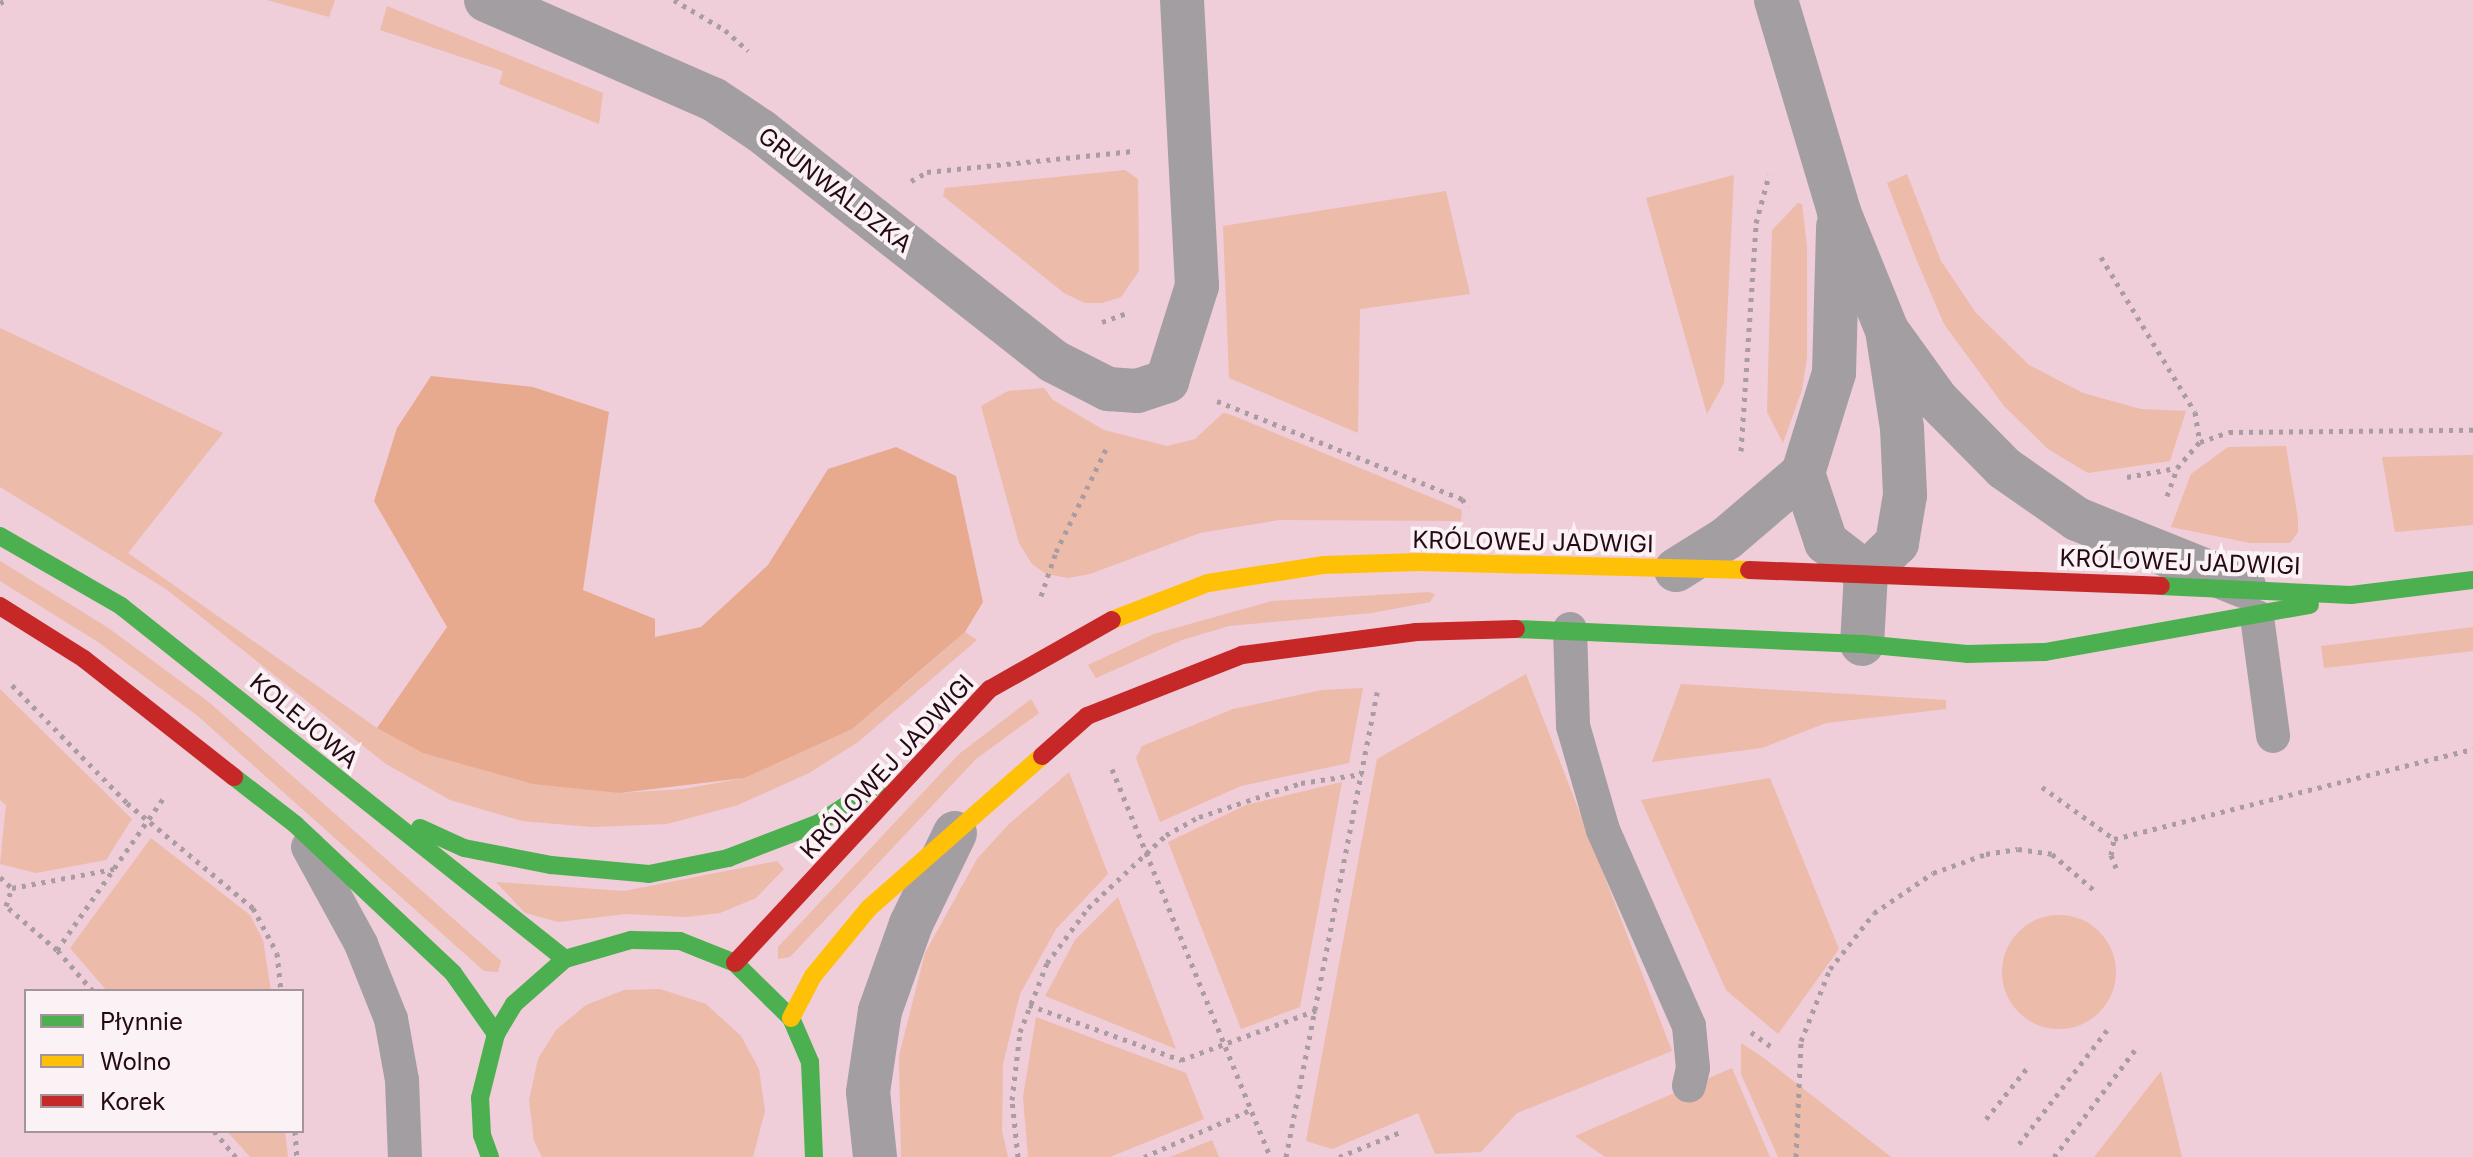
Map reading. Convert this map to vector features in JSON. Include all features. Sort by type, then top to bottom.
[{"type":"street","name":"GRUNWALDZKA","points":[[486,0],[713,99],[781,147],[1053,361],[1108,389],[1137,391],[1167,381]]},
{"type":"street","points":[[1167,381],[1197,286],[1182,0]]},
{"type":"street","points":[[1776,0],[1839,212],[1887,330],[1937,400],[2004,468],[2077,519],[2252,602]]},
{"type":"street","points":[[1676,570],[1727,538],[1803,473],[1834,373],[1839,212]]},
{"type":"street","points":[[1862,644],[1866,573],[1897,543],[1905,495],[1902,428],[1887,330]]},
{"type":"street","points":[[1803,473],[1826,542],[1866,573]]},
{"type":"street","name":"KOLEJOWA","points":[[0,536],[121,606],[565,959]]},
{"type":"street","name":"KRÓLOWEJ JADWIGI","points":[[735,963],[929,750],[990,689],[1123,614],[1208,583],[1339,565],[1866,573],[2252,602],[2351,595],[2473,580]]},
{"type":"street","points":[[791,1018],[813,976],[869,908],[955,833],[1013,776],[1087,716],[1242,655],[1416,632],[1570,629],[1862,644],[1967,654],[2045,652],[2252,602],[2351,595]]},
{"type":"street","points":[[0,606],[84,659],[296,825],[453,973],[496,1034]]},
{"type":"street","points":[[367,804],[464,848],[551,865],[649,874],[728,858],[819,823],[929,750]]},
{"type":"street","points":[[875,1157],[868,1092],[880,1011],[911,924],[955,833]]},
{"type":"street","points":[[490,1157],[482,1135],[480,1098],[496,1034],[514,1004],[565,959],[631,940],[680,941],[735,963],[791,1018],[810,1062],[814,1157]]},
{"type":"lane","points":[[2252,602],[2273,736]]},
{"type":"lane","points":[[1570,629],[1573,726],[1603,830],[1689,1026],[1693,1068],[1689,1086]]},
{"type":"lane","points":[[296,825],[361,944],[391,1019],[402,1080],[405,1157]]},
{"type":"path","points":[[0,3],[6,0]]},
{"type":"path","points":[[674,0],[725,30],[757,60]]},
{"type":"path","points":[[903,189],[927,172],[1139,150]]},
{"type":"path","points":[[2101,257],[2195,412],[2200,442]]},
{"type":"path","points":[[1092,321],[1118,319],[1135,308]]},
{"type":"path","points":[[1167,381],[1462,499],[1471,511]]},
{"type":"path","points":[[2164,506],[2177,468],[2200,442],[2229,432],[2302,428],[2473,430]]},
{"type":"path","points":[[1037,608],[1056,552],[1112,435]]},
{"type":"path","points":[[1,677],[25,694],[147,821],[253,908],[277,953],[281,989]]},
{"type":"path","points":[[1286,1157],[1378,689]]},
{"type":"path","points":[[2042,787],[2114,839],[2473,749]]},
{"type":"path","points":[[1106,753],[1270,1157]]},
{"type":"path","points":[[1018,1157],[1014,1066],[1029,1005],[1066,935],[1147,852],[1199,817],[1246,798],[1301,783],[1362,774]]},
{"type":"path","points":[[57,950],[164,797]]},
{"type":"path","points":[[2114,839],[2111,855],[2116,868]]},
{"type":"path","points":[[1796,1157],[1801,1041],[1830,969],[1874,913],[1933,873],[1986,854],[2018,849],[2052,854],[2094,890]]},
{"type":"path","points":[[12,888],[114,869]]},
{"type":"path","points":[[0,877],[12,888]]},
{"type":"path","points":[[12,888],[6,906],[57,950],[91,989]]},
{"type":"path","points":[[1029,1005],[1181,1060],[1317,1010]]},
{"type":"path","points":[[2019,1144],[2107,1030]]},
{"type":"path","points":[[1751,1032],[1770,1046]]},
{"type":"path","points":[[2054,1157],[2135,1050]]},
{"type":"path","points":[[1986,1119],[2028,1067]]},
{"type":"path","points":[[1144,1157],[1250,1110]]},
{"type":"path","points":[[1339,1157],[1403,1131]]},
{"type":"path","points":[[216,1133],[236,1157]]},
{"type":"path","points":[[295,1133],[297,1157]]},
{"type":"shaded area","points":[[267,0],[335,0],[329,17]]},
{"type":"shaded area","points":[[387,6],[603,93],[599,124],[499,84],[503,71],[380,30]]},
{"type":"shaded area","points":[[1125,170],[1138,179],[1139,271],[1121,297],[1102,303],[1085,303],[1064,293],[943,196],[945,188]]},
{"type":"shaded area","points":[[1907,174],[1941,261],[1976,313],[2029,365],[2083,393],[2141,409],[2186,411],[2170,461],[2088,473],[2048,449],[2004,406],[1944,324],[1917,261],[1887,183]]},
{"type":"shaded area","points":[[1734,175],[1724,383],[1707,414],[1646,198]]},
{"type":"shaded area","points":[[1446,191],[1470,294],[1360,309],[1358,433],[1229,378],[1223,226]]},
{"type":"shaded area","points":[[1798,203],[1802,204],[1807,247],[1807,357],[1802,390],[1783,443],[1767,412],[1772,230]]},
{"type":"shaded area","points":[[0,328],[223,433],[128,553],[377,728],[620,793],[684,789],[744,778],[903,686],[965,632],[977,640],[858,742],[809,773],[738,805],[667,824],[592,827],[522,821],[450,800],[386,764],[166,589],[0,487]]},
{"type":"shaded area","points":[[431,376],[533,387],[609,412],[583,590],[655,619],[655,637],[701,627],[768,565],[828,469],[896,447],[956,476],[983,602],[965,632],[852,729],[744,778],[620,793],[533,784],[423,753],[377,728],[447,627],[374,501],[397,428]]},
{"type":"shaded area","points":[[1044,388],[1053,400],[1104,430],[1167,446],[1195,439],[1223,413],[1229,414],[1462,510],[1461,521],[1279,520],[1200,533],[1090,574],[1068,578],[1046,574],[1032,564],[1019,543],[981,406],[1008,391]]},
{"type":"shaded area","points":[[2286,446],[2298,519],[2298,532],[2290,543],[2250,543],[2171,527],[2191,474],[2228,447]]},
{"type":"shaded area","points":[[2473,455],[2473,525],[2395,532],[2382,457]]},
{"type":"shaded area","points":[[0,561],[107,627],[210,703],[501,961],[498,972],[484,971],[199,717],[98,642],[0,581]]},
{"type":"shaded area","points":[[1435,594],[1430,602],[1372,613],[1229,626],[1182,640],[1096,678],[1088,665],[1154,634],[1272,601]]},
{"type":"shaded area","points":[[2473,627],[2473,651],[2324,668],[2321,646]]},
{"type":"shaded area","points":[[1526,674],[1672,1051],[1517,1113],[1481,1152],[1435,1154],[1418,1113],[1332,1149],[1306,1141],[1377,759]]},
{"type":"shaded area","points":[[1681,684],[1946,700],[1946,709],[1826,723],[1762,748],[1652,762]]},
{"type":"shaded area","points":[[1363,688],[1349,763],[1241,786],[1160,822],[1136,758],[1142,746],[1233,709],[1322,690]]},
{"type":"shaded area","points":[[0,689],[132,819],[106,860],[36,873],[0,864],[6,805],[0,800]]},
{"type":"shaded area","points":[[1031,699],[1039,713],[976,759],[790,957],[778,959],[778,947],[959,754]]},
{"type":"shaded area","points":[[1069,772],[1108,874],[1056,929],[1020,994],[1003,1064],[1002,1131],[1008,1157],[901,1157],[899,1056],[925,953],[977,859],[1009,824]]},
{"type":"shaded area","points":[[1770,778],[1839,949],[1778,1034],[1726,990],[1641,800]]},
{"type":"shaded area","points":[[1342,782],[1300,1007],[1241,1029],[1168,842],[1246,805]]},
{"type":"shaded area","points":[[151,838],[250,915],[263,940],[271,989],[105,989],[70,948]]},
{"type":"shaded area","points":[[777,861],[784,869],[756,898],[720,913],[687,917],[626,914],[558,922],[525,913],[496,882],[624,891]]},
{"type":"shaded area","points":[[1118,897],[1176,1049],[1045,996],[1075,940]]},
{"type":"shaded area","points":[[2059,915],[2081,919],[2099,932],[2112,950],[2116,972],[2112,994],[2099,1012],[2081,1025],[2059,1029],[2037,1025],[2019,1012],[2006,994],[2002,972],[2006,950],[2019,932],[2037,919]]},
{"type":"shaded area","points":[[660,989],[706,1004],[741,1036],[759,1069],[765,1111],[753,1157],[542,1157],[534,1141],[529,1100],[538,1059],[556,1030],[586,1005],[624,990]]},
{"type":"shaded area","points":[[1036,1017],[1186,1073],[1204,1119],[1110,1157],[1028,1157],[1023,1097]]},
{"type":"shaded area","points":[[1741,1043],[1891,1157],[1778,1157],[1741,1074]]},
{"type":"shaded area","points":[[1732,1068],[1770,1157],[1605,1157],[1575,1136]]},
{"type":"shaded area","points":[[2161,1071],[2182,1157],[2094,1157],[2140,1098]]},
{"type":"shaded area","points":[[229,1133],[285,1133],[288,1157],[250,1157]]},
{"type":"shaded area","points":[[1212,1140],[1219,1157],[1170,1157]]},
{"type":"traffic: fast","points":[[0,536],[121,606],[565,959]]},
{"type":"traffic: fast","points":[[2161,586],[2351,595],[2473,580]]},
{"type":"traffic: fast","points":[[1516,629],[1862,644],[1967,654],[2045,652],[2310,605]]},
{"type":"traffic: fast","points":[[234,777],[296,825],[453,973],[496,1034]]},
{"type":"traffic: fast","points":[[420,828],[464,848],[551,865],[649,874],[728,858],[819,823],[877,785]]},
{"type":"traffic: fast","points":[[490,1157],[482,1135],[480,1098],[496,1034],[514,1004],[565,959],[631,940],[680,941],[735,963],[791,1018],[810,1062],[814,1157]]},
{"type":"traffic: slow","points":[[1112,620],[1208,583],[1323,565],[1418,562],[1749,570]]},
{"type":"traffic: slow","points":[[791,1018],[813,976],[869,908],[1042,756]]},
{"type":"traffic: jam","points":[[1749,570],[2161,586]]},
{"type":"traffic: jam","points":[[0,606],[84,659],[234,777]]},
{"type":"traffic: jam","points":[[735,963],[990,689],[1112,620]]},
{"type":"traffic: jam","points":[[1042,756],[1087,716],[1242,655],[1416,632],[1516,629]]}]
